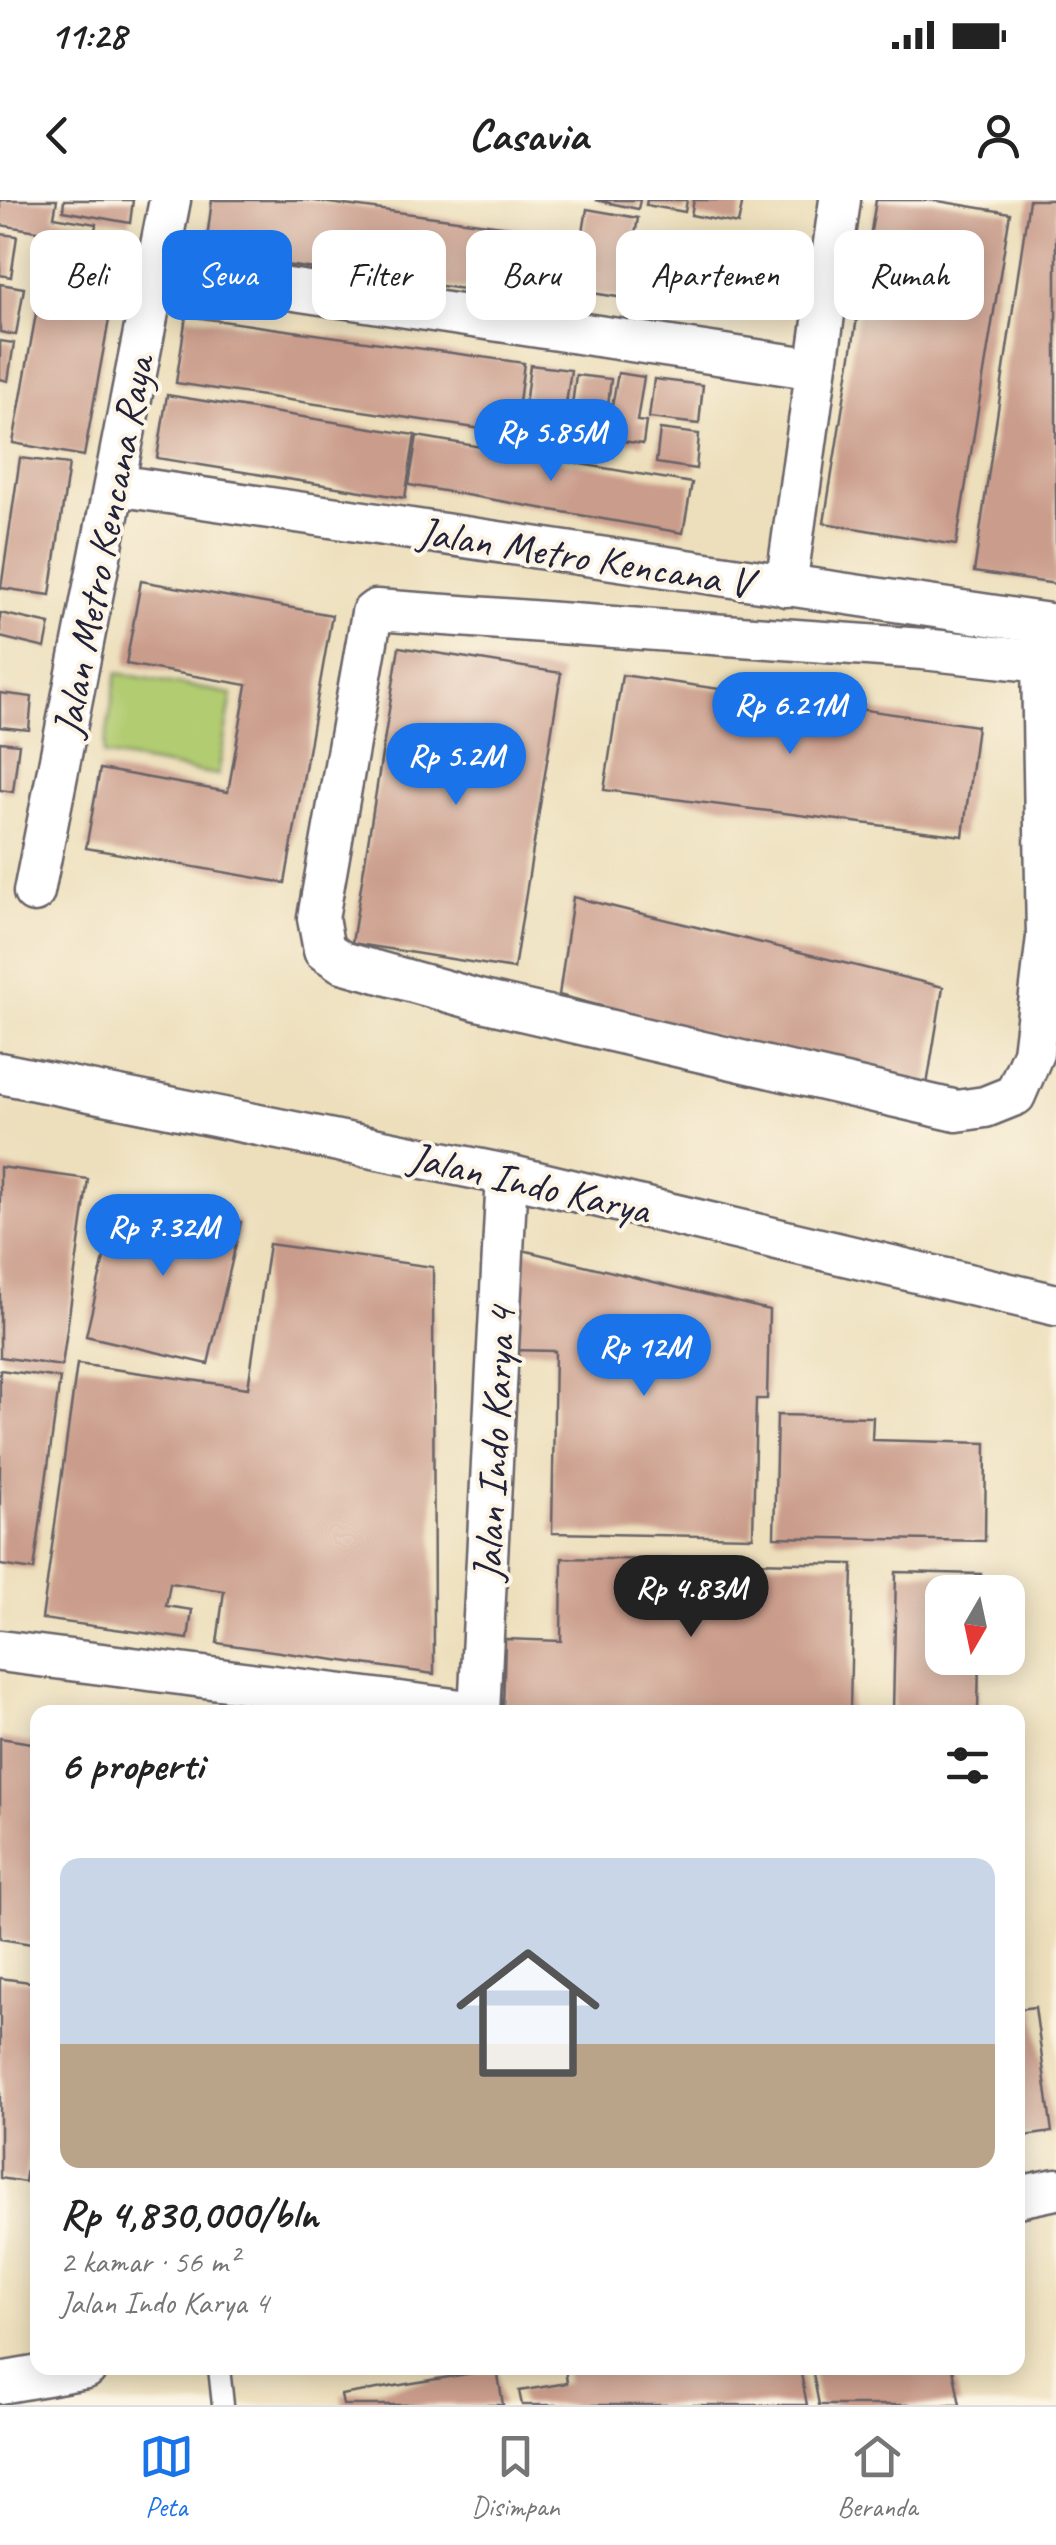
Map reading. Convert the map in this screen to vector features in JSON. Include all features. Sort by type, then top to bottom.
[{"type":"street","name":"Jalan Metro Kencana Raya","points":[[34,892],[170,200]]},
{"type":"street","points":[[786,586],[840,200]]},
{"type":"street","points":[[156,269],[816,369]]},
{"type":"street","name":"Jalan Metro Kencana V","points":[[115,485],[786,586],[1052,650]]},
{"type":"street","points":[[376,610],[923,649],[1052,650],[1052,922],[1033,1054],[1022,1085],[1015,1096],[985,1107],[957,1111],[478,1000],[342,962],[324,950],[318,918],[372,613],[376,610]]},
{"type":"street","name":"Jalan Indo Karya","points":[[0,1073],[507,1175],[1056,1305]]},
{"type":"street","name":"Jalan Indo Karya 4","points":[[478,1705],[507,1175]]},
{"type":"street","points":[[0,1651],[423,1705]]},
{"type":"street","points":[[1025,2195],[1056,2190]]},
{"type":"street","points":[[0,2383],[46,2375]]},
{"type":"lane","points":[[220,2375],[223,2405]]},
{"type":"green space","points":[[117,673],[232,694],[218,775],[103,755]]},
{"type":"building","points":[[0,200],[57,200],[54,217],[96,224],[95,230],[31,230],[0,225]]},
{"type":"building","points":[[64,200],[133,200],[130,223],[63,211]]},
{"type":"building","points":[[212,200],[307,200],[532,230],[466,230],[466,289],[446,287],[446,230],[312,230],[312,268],[292,266],[292,230],[208,230]]},
{"type":"building","points":[[595,200],[640,200],[638,209]]},
{"type":"building","points":[[647,200],[687,200],[685,212],[646,205]]},
{"type":"building","points":[[694,200],[743,200],[738,224],[691,215]]},
{"type":"building","points":[[876,200],[932,200],[1010,213],[956,545],[824,523],[857,320],[984,320],[984,230],[871,230]]},
{"type":"building","points":[[1029,200],[1056,200],[1056,584],[974,572]]},
{"type":"building","points":[[587,209],[638,218],[636,230],[616,230],[616,297],[596,294],[596,230],[583,230]]},
{"type":"building","points":[[0,234],[17,236],[11,277],[0,275]]},
{"type":"building","points":[[0,284],[24,288],[16,335],[0,332]]},
{"type":"building","points":[[35,320],[109,320],[84,456],[13,443]]},
{"type":"building","points":[[185,320],[215,320],[524,363],[515,434],[176,383]]},
{"type":"building","points":[[0,341],[14,343],[8,381],[0,379]]},
{"type":"building","points":[[530,365],[571,370],[565,411],[525,406]]},
{"type":"building","points":[[618,373],[644,377],[637,421],[646,422],[643,444],[616,440],[619,426],[609,423]]},
{"type":"building","points":[[576,375],[611,379],[604,441],[525,432],[527,415],[570,420]]},
{"type":"building","points":[[654,379],[703,385],[699,424],[649,418]]},
{"type":"building","points":[[167,395],[415,435],[405,498],[157,458]]},
{"type":"building","points":[[660,429],[699,434],[696,469],[656,463]]},
{"type":"building","points":[[417,436],[692,483],[683,533],[409,485]]},
{"type":"building","points":[[20,458],[69,464],[50,595],[1,588]]},
{"type":"building","points":[[141,581],[332,615],[285,883],[86,848],[100,769],[228,792],[247,685],[126,664]]},
{"type":"building","points":[[0,613],[50,624],[45,648],[0,637]]},
{"type":"building","points":[[399,647],[561,673],[514,969],[352,943]]},
{"type":"building","points":[[622,675],[977,726],[963,836],[604,790]]},
{"type":"building","points":[[0,693],[32,697],[29,730],[0,727]]},
{"type":"building","points":[[0,742],[19,744],[13,792],[0,790]]},
{"type":"building","points":[[573,897],[943,987],[926,1091],[559,995]]},
{"type":"building","points":[[0,1167],[88,1179],[62,1366],[0,1357]]},
{"type":"building","points":[[119,1193],[241,1222],[208,1364],[86,1336]]},
{"type":"building","points":[[269,1244],[433,1267],[434,1674],[217,1643],[224,1591],[170,1583],[166,1606],[192,1610],[188,1639],[42,1619],[77,1364],[248,1388]]},
{"type":"building","points":[[510,1247],[769,1310],[767,1399],[756,1399],[753,1537],[552,1533],[555,1351],[509,1350]]},
{"type":"building","points":[[0,1370],[60,1378],[34,1570],[0,1565]]},
{"type":"building","points":[[777,1415],[873,1417],[872,1440],[986,1443],[985,1541],[774,1537]]},
{"type":"building","points":[[562,1558],[853,1564],[850,1705],[503,1705],[505,1639],[561,1641]]},
{"type":"building","points":[[896,1572],[981,1574],[925,1575],[925,1675],[979,1675],[978,1705],[893,1705]]},
{"type":"building","points":[[0,1738],[30,1743],[30,1944],[0,1939]]},
{"type":"building","points":[[0,1978],[30,1982],[30,2148],[25,2182],[0,2178]]},
{"type":"building","points":[[1035,2007],[1052,2132],[1025,2136],[1025,2008]]},
{"type":"building","points":[[461,2375],[498,2375],[503,2405],[343,2405],[341,2395]]},
{"type":"building","points":[[566,2375],[801,2375],[807,2405],[522,2405],[519,2391],[567,2383]]},
{"type":"building","points":[[813,2375],[954,2375],[960,2405],[819,2405]]}]
